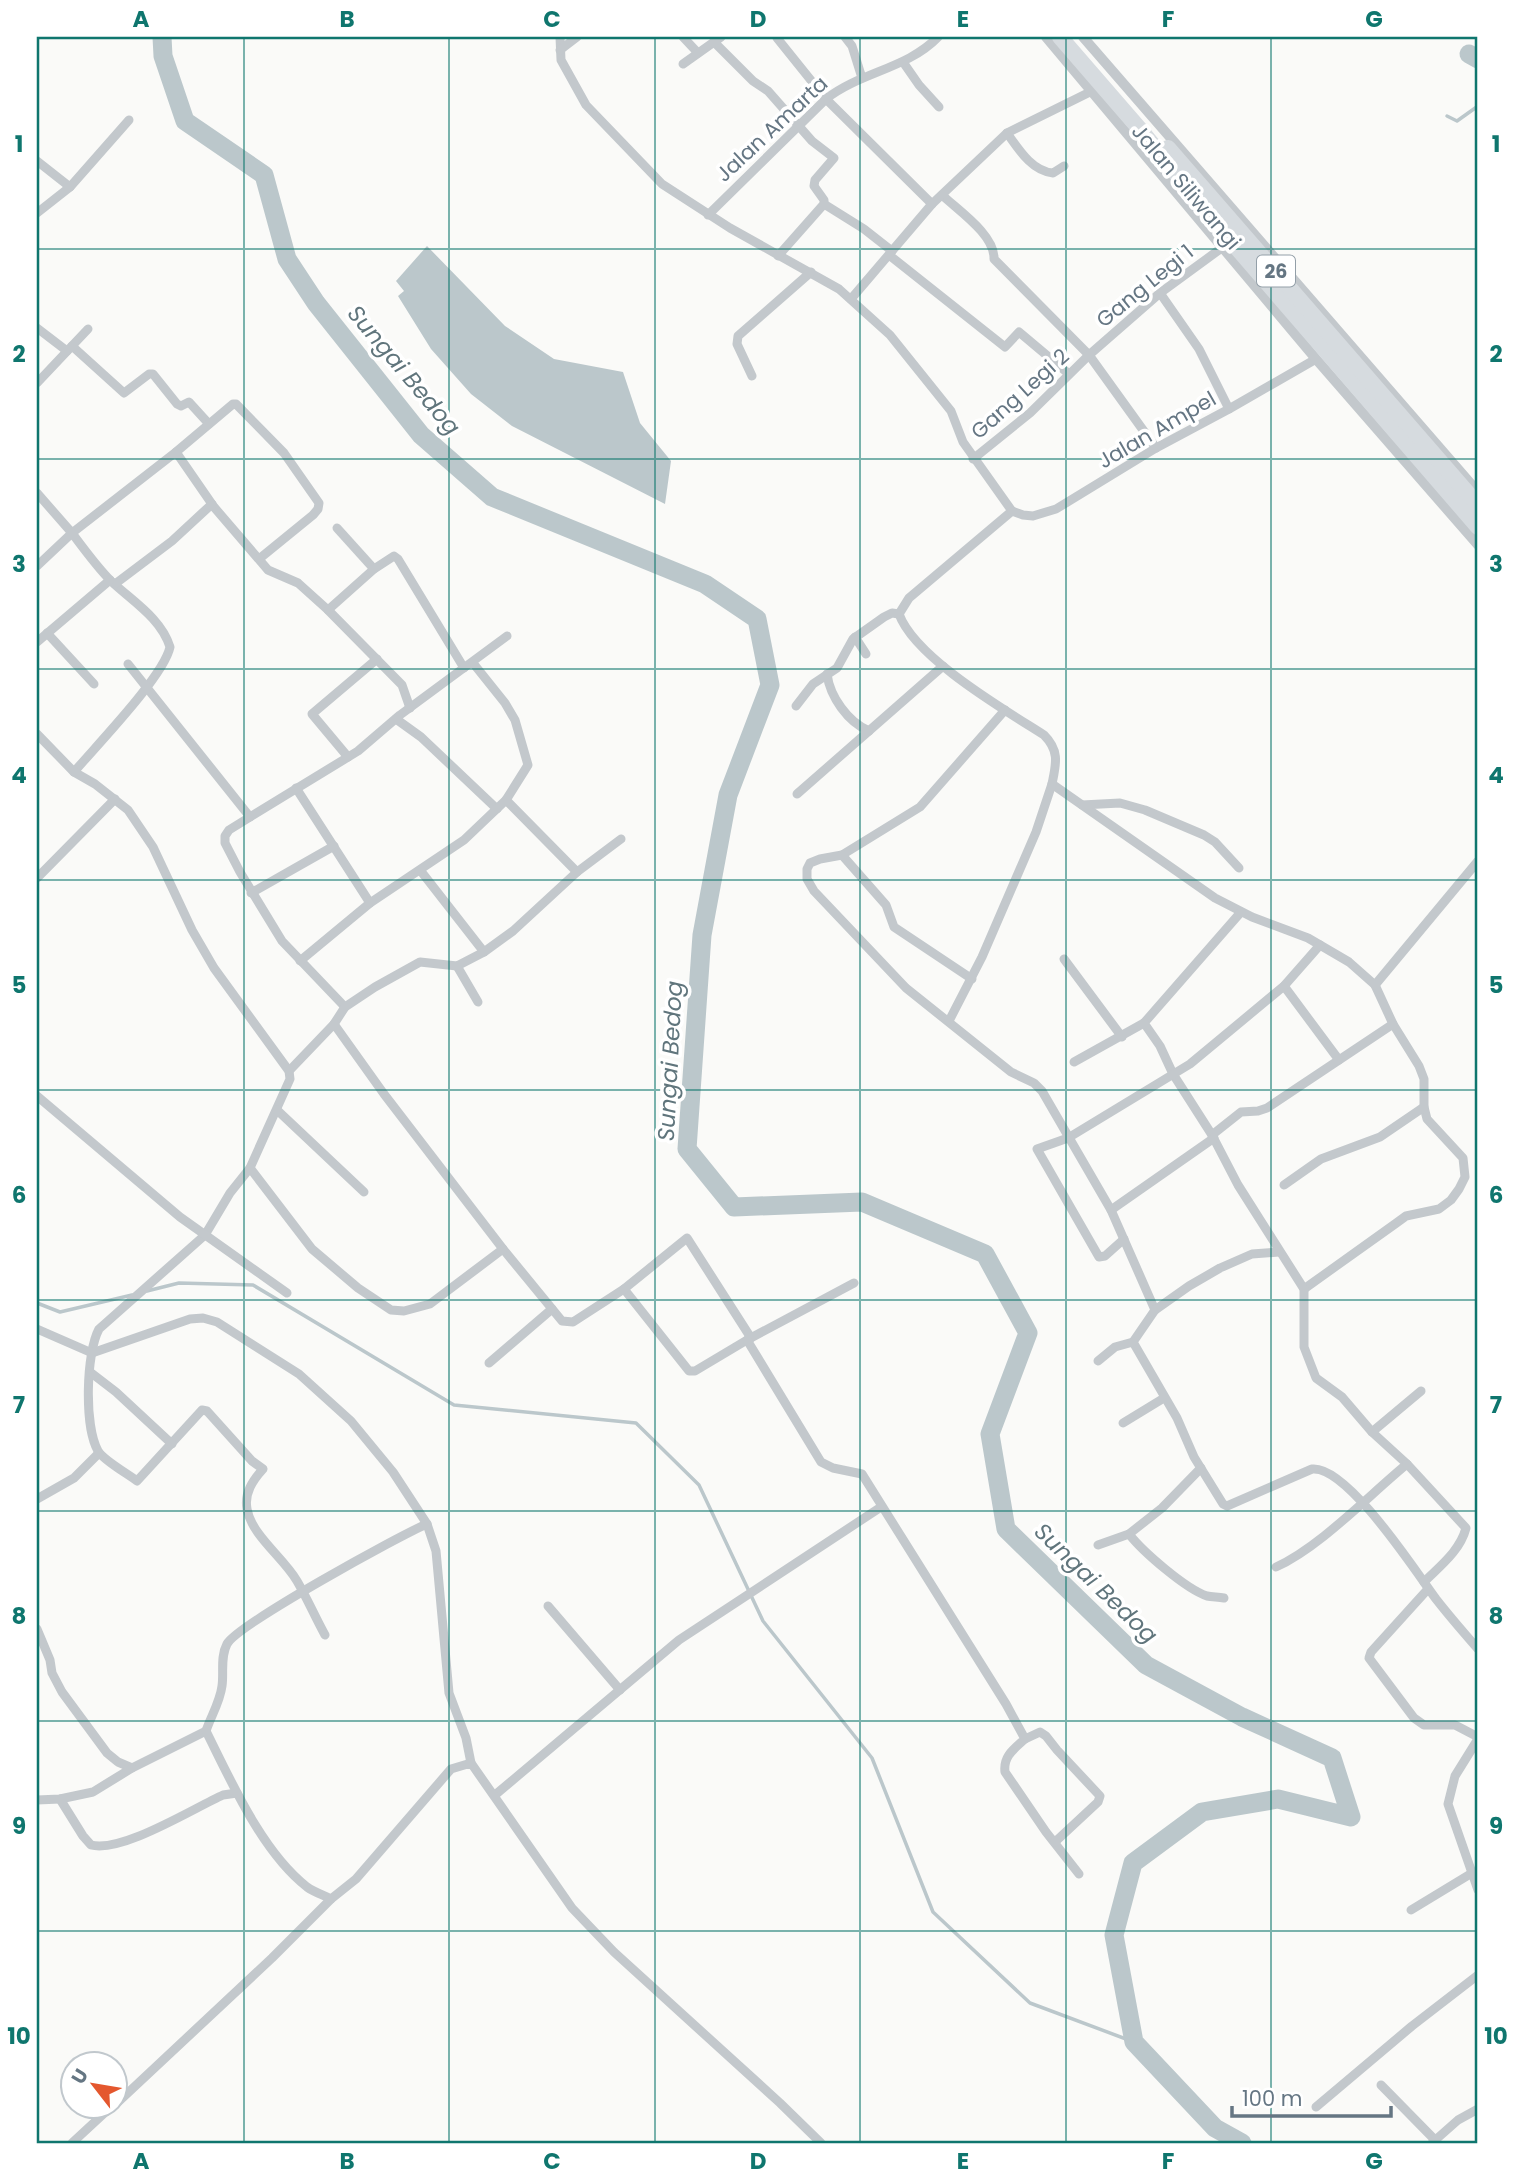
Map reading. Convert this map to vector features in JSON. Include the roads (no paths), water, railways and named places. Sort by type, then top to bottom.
[{"type":"highway","name":"Jalan Siliwangi","points":[[1059,37],[1083,57],[1166,153],[1229,248],[1478,527]]},
{"type":"highway","name":"Jalan Siliwangi","points":[[1073,37],[1083,57]]},
{"type":"highway","name":"Jalan Siliwangi","points":[[1166,153],[1204,182],[1478,505]]},
{"type":"street","points":[[560,37],[561,60],[586,105],[662,184],[708,215],[811,272],[851,299],[890,335],[951,411],[962,442],[1012,511],[909,598],[899,614],[902,624],[916,641],[943,666],[1044,735],[1053,744],[1056,762],[1052,784],[1036,832],[972,979],[949,1021]]},
{"type":"street","points":[[560,50],[577,37]]},
{"type":"street","points":[[683,37],[698,53]]},
{"type":"street","points":[[845,37],[852,46],[863,79]]},
{"type":"street","name":"Jalan Amarta","points":[[708,215],[841,87],[903,62],[938,37]]},
{"type":"street","points":[[1046,37],[1083,57],[1204,182]]},
{"type":"street","points":[[1083,37],[1083,57],[1092,91],[1229,248],[1316,359],[1478,545]]},
{"type":"street","points":[[777,38],[826,99],[932,204]]},
{"type":"street","points":[[682,64],[718,39],[753,81],[768,91],[812,141],[834,158],[815,180],[814,186],[824,204],[864,229],[1005,347],[1019,332],[1069,374]]},
{"type":"street","points":[[903,62],[939,107]]},
{"type":"street","points":[[851,299],[932,204],[1007,134],[1092,91]]},
{"type":"street","points":[[37,213],[70,187],[129,120]]},
{"type":"street","points":[[1007,134],[1022,155],[1041,169],[1053,173],[1064,166]]},
{"type":"street","points":[[37,161],[70,187]]},
{"type":"street","points":[[942,195],[988,238],[994,250],[993,259],[1089,355],[1156,448]]},
{"type":"street","points":[[778,256],[824,204]]},
{"type":"street","name":"Gang Legi 1","points":[[1089,355],[1160,293],[1229,248]]},
{"type":"street","points":[[1262,249],[1478,492]]},
{"type":"street","points":[[752,376],[737,344],[738,336],[811,272]]},
{"type":"street","points":[[1160,293],[1199,349],[1229,409]]},
{"type":"street","points":[[37,328],[69,348],[124,393],[149,374],[153,374],[177,404],[181,406],[189,402],[209,424]]},
{"type":"street","points":[[37,383],[88,329]]},
{"type":"street","name":"Gang Legi 2","points":[[973,459],[1030,413],[1089,355]]},
{"type":"street","name":"Jalan Ampel","points":[[1012,511],[1033,516],[1056,509],[1156,448],[1316,359]]},
{"type":"street","points":[[37,566],[72,533],[233,404],[284,453],[319,503],[313,515],[259,559]]},
{"type":"street","points":[[176,452],[212,504],[259,559],[275,574],[298,583],[328,610],[402,685],[410,708]]},
{"type":"street","points":[[37,493],[113,582],[148,613],[170,647],[167,658],[146,688],[75,772]]},
{"type":"street","points":[[37,642],[113,582],[172,541],[212,504]]},
{"type":"street","points":[[337,528],[374,569]]},
{"type":"street","points":[[328,610],[374,569],[394,556],[464,668]]},
{"type":"street","points":[[796,706],[813,684],[836,668],[855,638],[884,617],[892,613],[899,614]]},
{"type":"street","points":[[47,633],[94,684]]},
{"type":"street","points":[[345,1007],[282,941],[251,893],[225,843],[225,836],[229,830],[348,757],[507,636]]},
{"type":"street","points":[[855,638],[866,654]]},
{"type":"street","points":[[348,757],[312,714],[377,659]]},
{"type":"street","points":[[300,961],[370,903],[464,840],[506,800],[528,763],[515,720],[505,702],[473,663]]},
{"type":"street","points":[[128,664],[250,817]]},
{"type":"street","points":[[797,794],[943,666]]},
{"type":"street","points":[[827,674],[828,684],[837,701],[851,719],[869,731]]},
{"type":"street","points":[[1005,710],[920,807],[842,855],[810,863],[807,874],[814,891],[906,988],[1011,1072],[1034,1083],[1042,1091],[1111,1210],[1155,1310]]},
{"type":"street","points":[[396,719],[421,737],[497,808]]},
{"type":"street","points":[[37,734],[75,772],[128,810],[153,847],[192,930],[214,968],[289,1071],[289,1085],[250,1168],[219,1210],[205,1235],[99,1329],[93,1341],[88,1390],[93,1436],[99,1453],[137,1481],[202,1410],[205,1410],[252,1461],[263,1469],[251,1486],[247,1511],[255,1527],[297,1580],[325,1635]]},
{"type":"street","points":[[1052,784],[1184,877],[1241,912],[1308,938],[1349,961],[1375,985],[1424,1079],[1427,1119],[1463,1158],[1465,1177],[1459,1189],[1451,1200],[1439,1209],[1406,1216],[1304,1289]]},
{"type":"street","points":[[296,788],[370,903]]},
{"type":"street","points":[[37,878],[115,799]]},
{"type":"street","points":[[506,800],[577,872]]},
{"type":"street","points":[[1082,805],[1120,803],[1145,810],[1204,835],[1215,842],[1239,868]]},
{"type":"street","points":[[289,1071],[334,1024],[345,1007],[375,987],[424,961],[457,966],[484,953],[513,931],[577,872],[621,839]]},
{"type":"street","points":[[251,893],[334,846]]},
{"type":"street","points":[[842,855],[886,905],[894,927],[972,979]]},
{"type":"street","points":[[1375,985],[1478,860]]},
{"type":"street","points":[[420,870],[484,953]]},
{"type":"street","points":[[1074,1062],[1144,1023],[1241,912]]},
{"type":"street","points":[[1124,1239],[1105,1256],[1099,1257],[1037,1149],[1068,1138],[1190,1064],[1284,986],[1320,945]]},
{"type":"street","points":[[1064,960],[1122,1037]]},
{"type":"street","points":[[457,966],[478,1002]]},
{"type":"street","points":[[1284,986],[1339,1060]]},
{"type":"street","points":[[1144,1023],[1213,1136],[1238,1185],[1304,1289],[1304,1347],[1316,1378],[1342,1397],[1372,1432],[1407,1464],[1466,1528],[1456,1550],[1371,1652],[1369,1658],[1414,1718],[1424,1725],[1455,1726],[1478,1738],[1455,1776],[1448,1804],[1478,1890]]},
{"type":"street","points":[[334,1024],[503,1250],[562,1321],[573,1322],[624,1289],[687,1238],[821,1462],[833,1468],[862,1474],[1006,1704],[1025,1739]]},
{"type":"street","points":[[1111,1210],[1213,1136],[1241,1112],[1267,1108],[1393,1024]]},
{"type":"street","points":[[37,1096],[180,1217],[287,1293]]},
{"type":"street","points":[[1284,1185],[1321,1159],[1380,1137],[1424,1107]]},
{"type":"street","points":[[277,1110],[364,1192]]},
{"type":"street","points":[[250,1168],[312,1249],[358,1288],[391,1310],[404,1311],[430,1304],[503,1250]]},
{"type":"street","points":[[1098,1361],[1115,1347],[1133,1342],[1155,1310],[1189,1286],[1252,1254],[1279,1252]]},
{"type":"street","points":[[624,1289],[689,1371],[695,1371],[854,1283]]},
{"type":"street","points":[[489,1363],[552,1309]]},
{"type":"street","points":[[37,1329],[92,1353],[190,1319],[203,1318],[217,1322],[299,1374],[351,1421],[393,1472],[427,1524],[436,1551],[449,1693],[466,1738],[471,1763],[572,1908],[614,1952],[744,2069],[821,2143]]},
{"type":"street","points":[[1133,1342],[1177,1418],[1194,1457],[1221,1501],[1227,1506],[1312,1469],[1321,1468],[1329,1472],[1363,1503],[1478,1649]]},
{"type":"street","points":[[90,1372],[117,1392],[172,1444]]},
{"type":"street","points":[[1372,1432],[1421,1391]]},
{"type":"street","points":[[1124,1423],[1164,1398]]},
{"type":"street","points":[[37,1499],[74,1478],[99,1453]]},
{"type":"street","points":[[1276,1567],[1292,1560],[1407,1464]]},
{"type":"street","points":[[1098,1545],[1129,1534],[1162,1508],[1201,1468]]},
{"type":"street","points":[[495,1795],[679,1640],[881,1507]]},
{"type":"street","points":[[37,1801],[93,1792],[132,1768],[206,1731],[220,1698],[223,1652],[232,1637],[395,1539],[427,1524]]},
{"type":"street","points":[[1129,1534],[1139,1547],[1191,1587],[1207,1596],[1224,1598]]},
{"type":"street","points":[[548,1606],[620,1690]]},
{"type":"street","points":[[37,1629],[41,1649],[62,1692],[107,1753],[132,1768]]},
{"type":"street","points":[[206,1731],[237,1793],[278,1860],[310,1889],[331,1899]]},
{"type":"street","points":[[1055,1842],[1098,1802],[1100,1796],[1046,1735],[1040,1732],[1025,1739],[1009,1754],[1004,1763],[1005,1772],[1055,1842],[1079,1874]]},
{"type":"street","points":[[130,2090],[272,1958],[331,1899],[356,1879],[451,1769],[471,1763]]},
{"type":"street","points":[[60,1799],[91,1845],[106,1847],[133,1838],[223,1795],[237,1793]]},
{"type":"street","points":[[1411,1910],[1472,1873]]},
{"type":"street","points":[[1316,2108],[1412,2026],[1478,1975]]},
{"type":"street","points":[[1381,2085],[1433,2141],[1458,2120],[1478,2109]]},
{"type":"street","points":[[72,2143],[97,2120]]},
{"type":"waterway","name":"Sungai Bedog","points":[[162,37],[163,56],[185,121],[264,175],[287,259],[316,303],[421,435],[492,497],[705,584],[757,619],[770,685],[728,795],[702,935],[687,1149],[734,1207],[862,1202],[985,1254],[1028,1333],[990,1434],[1006,1529],[1146,1665],[1242,1717],[1332,1758],[1351,1817],[1278,1799],[1202,1812],[1133,1863],[1114,1935],[1134,2042],[1215,2128],[1242,2143]]},
{"type":"waterway","points":[[1469,54],[1478,59]]},
{"type":"waterway","points":[[1447,116],[1457,121],[1478,106]]},
{"type":"waterway","points":[[147,1291],[179,1283],[253,1285],[454,1405],[636,1423],[699,1485],[763,1621],[872,1758],[933,1912],[1030,2003],[1134,2042]]},
{"type":"waterway","points":[[37,1303],[60,1312],[132,1295]]}]
